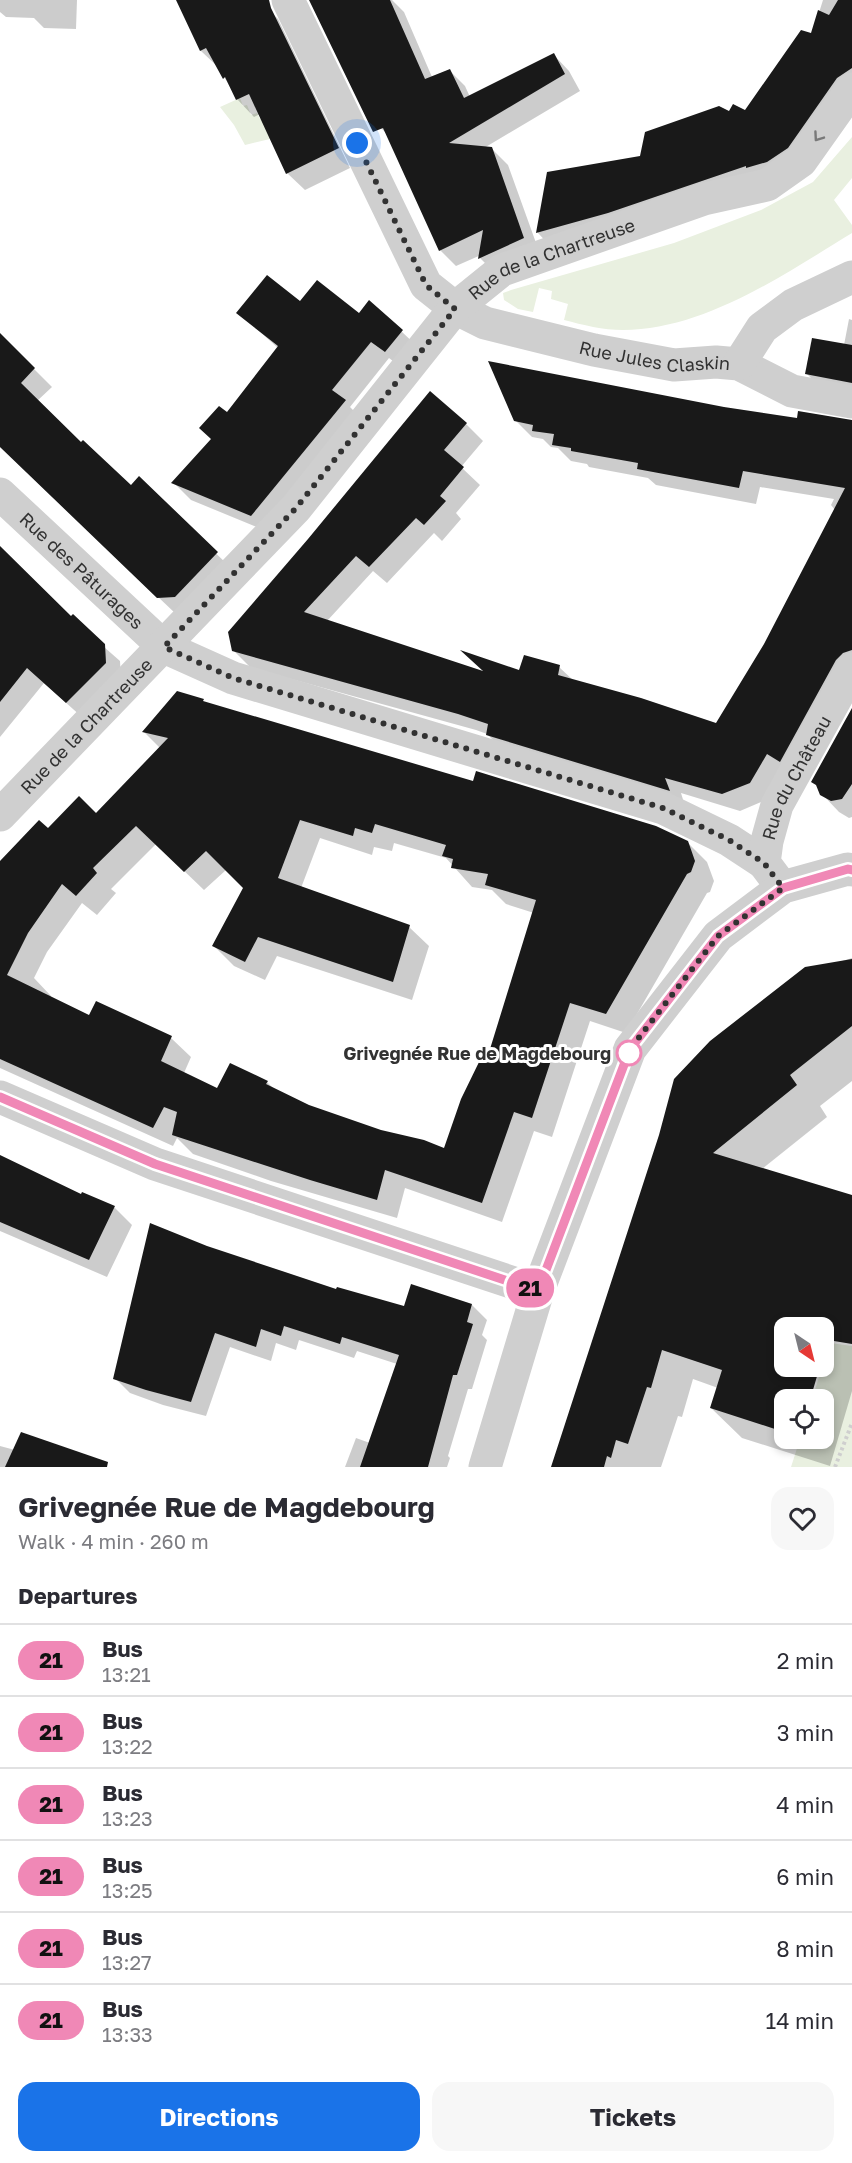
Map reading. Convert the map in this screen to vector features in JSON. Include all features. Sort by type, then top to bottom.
[{"type":"street","name":"Rue Jules Claskin","points":[[288,0],[426,285],[455,309],[485,323],[606,352],[674,365],[716,362],[739,364],[792,391],[852,402]]},
{"type":"street","name":"Rue de la Chartreuse","points":[[0,815],[296,508],[455,309],[502,270],[704,199],[767,185],[801,161],[852,89]]},
{"type":"street","points":[[739,364],[762,328],[793,305],[852,277]]},
{"type":"street","name":"Rue des Pâturages","points":[[0,494],[164,647],[233,678],[663,808],[729,840],[774,875]]},
{"type":"street","name":"Rue du Château","points":[[774,875],[766,841],[777,805],[852,669]]},
{"type":"street","points":[[484,1467],[538,1291],[630,1049],[718,936],[774,875],[852,870]]},
{"type":"street","points":[[0,1096],[155,1164],[538,1291]]},
{"type":"path","points":[[835,1467],[852,1423]]},
{"type":"green space","points":[[240,98],[243,106],[247,105],[251,115],[257,113],[260,119],[274,112],[270,139],[245,145],[234,125],[220,107]]},
{"type":"green space","points":[[852,137],[852,178],[834,200],[852,225],[852,233],[743,297],[684,321],[653,328],[623,330],[564,320],[568,304],[551,299],[552,291],[539,288],[533,312],[518,309],[504,300],[503,293],[511,290],[674,243],[761,210],[813,182]]},
{"type":"green space","points":[[834,1344],[852,1346],[852,1467],[791,1467],[797,1449],[834,1449],[834,1389],[815,1389],[819,1377],[834,1377]]},
{"type":"building","points":[[176,0],[269,0],[339,148],[286,174],[249,94],[236,100],[225,77],[223,79],[206,48],[200,51]]},
{"type":"building","points":[[309,0],[390,0],[425,79],[450,69],[464,98],[554,53],[565,74],[449,143],[492,147],[524,238],[478,259],[483,230],[439,251],[383,128],[373,132]]},
{"type":"building","points":[[838,0],[852,0],[852,68],[837,78],[788,148],[767,162],[746,168],[746,166],[608,213],[536,233],[547,172],[640,156],[645,132],[719,106],[729,111],[733,104],[745,110],[801,30],[811,33],[818,10],[829,15]]},
{"type":"building","points":[[267,275],[300,301],[317,280],[359,313],[369,300],[403,330],[385,352],[371,342],[332,390],[346,400],[251,516],[171,483],[211,439],[199,428],[219,406],[227,412],[278,346],[236,313]]},
{"type":"building","points":[[0,333],[35,368],[21,383],[81,442],[83,440],[131,485],[139,476],[218,552],[175,597],[157,598],[0,447]]},
{"type":"building","points":[[812,338],[852,345],[852,383],[805,374]]},
{"type":"building","points":[[488,361],[724,407],[797,418],[798,411],[852,420],[852,650],[843,653],[836,660],[780,762],[767,754],[750,783],[722,794],[665,778],[670,791],[486,735],[488,724],[458,714],[232,651],[228,632],[430,391],[467,423],[444,450],[464,467],[440,496],[446,501],[424,525],[416,518],[369,567],[356,556],[304,612],[483,671],[460,650],[519,670],[524,655],[560,665],[558,675],[641,698],[716,723],[764,644],[845,488],[743,471],[739,488],[637,469],[638,463],[571,451],[571,448],[552,445],[554,434],[532,431],[533,425],[514,421]]},
{"type":"building","points":[[0,546],[71,616],[73,614],[105,644],[106,663],[66,703],[27,668],[0,702]]},
{"type":"building","points":[[177,691],[204,699],[203,701],[473,781],[476,771],[656,826],[688,841],[695,861],[691,872],[687,874],[606,1014],[570,1003],[532,1118],[514,1112],[482,1203],[385,1170],[377,1200],[310,1180],[172,1135],[177,1112],[164,1107],[153,1128],[0,1059],[0,861],[39,820],[48,828],[79,796],[96,813],[168,738],[142,732]],"holes":[[[300,820],[353,836],[355,828],[372,833],[375,824],[446,845],[442,856],[453,859],[451,868],[488,874],[485,885],[536,900],[486,1062],[480,1060],[461,1099],[444,1148],[424,1140],[381,1130],[309,1105],[266,1084],[268,1081],[230,1063],[217,1088],[161,1061],[172,1036],[96,1001],[89,1015],[7,975],[28,933],[62,884],[76,896],[97,873],[93,868],[136,826],[184,872],[206,851],[243,888],[212,946],[245,962],[258,937],[393,982],[410,925],[278,878]]]},
{"type":"building","points":[[852,708],[852,784],[842,799],[831,801],[820,795],[816,785],[811,782]]},
{"type":"building","points":[[852,959],[852,1026],[790,1075],[797,1085],[713,1153],[852,1195],[852,1344],[834,1341],[834,1317],[774,1317],[774,1377],[817,1377],[813,1389],[774,1389],[774,1429],[710,1408],[722,1370],[662,1350],[651,1388],[647,1387],[628,1444],[616,1440],[611,1458],[607,1456],[604,1467],[551,1467],[659,1135],[674,1079],[710,1041],[805,967]]},
{"type":"building","points":[[0,1155],[81,1194],[82,1192],[115,1206],[89,1260],[0,1222]]},
{"type":"building","points":[[150,1223],[207,1246],[336,1289],[337,1287],[404,1306],[411,1284],[472,1304],[467,1322],[473,1324],[457,1375],[453,1375],[428,1467],[360,1467],[399,1355],[342,1337],[340,1344],[284,1326],[281,1336],[261,1329],[256,1347],[215,1333],[191,1402],[113,1379]]},
{"type":"building","points":[[21,1432],[108,1462],[107,1467],[5,1467]]},
{"type":"bus line","name":"21","points":[[0,1097],[155,1164],[538,1291],[630,1049],[718,936],[783,888],[848,869],[852,870]]},
{"type":"place","name":"Grivegnée Rue de Magdebourg","points":[[629,1053]]},
{"type":"route","points":[[357,143],[426,285],[455,309],[296,508],[164,647],[233,678],[663,808],[729,840],[764,863],[783,888],[718,936],[629,1053]]}]
